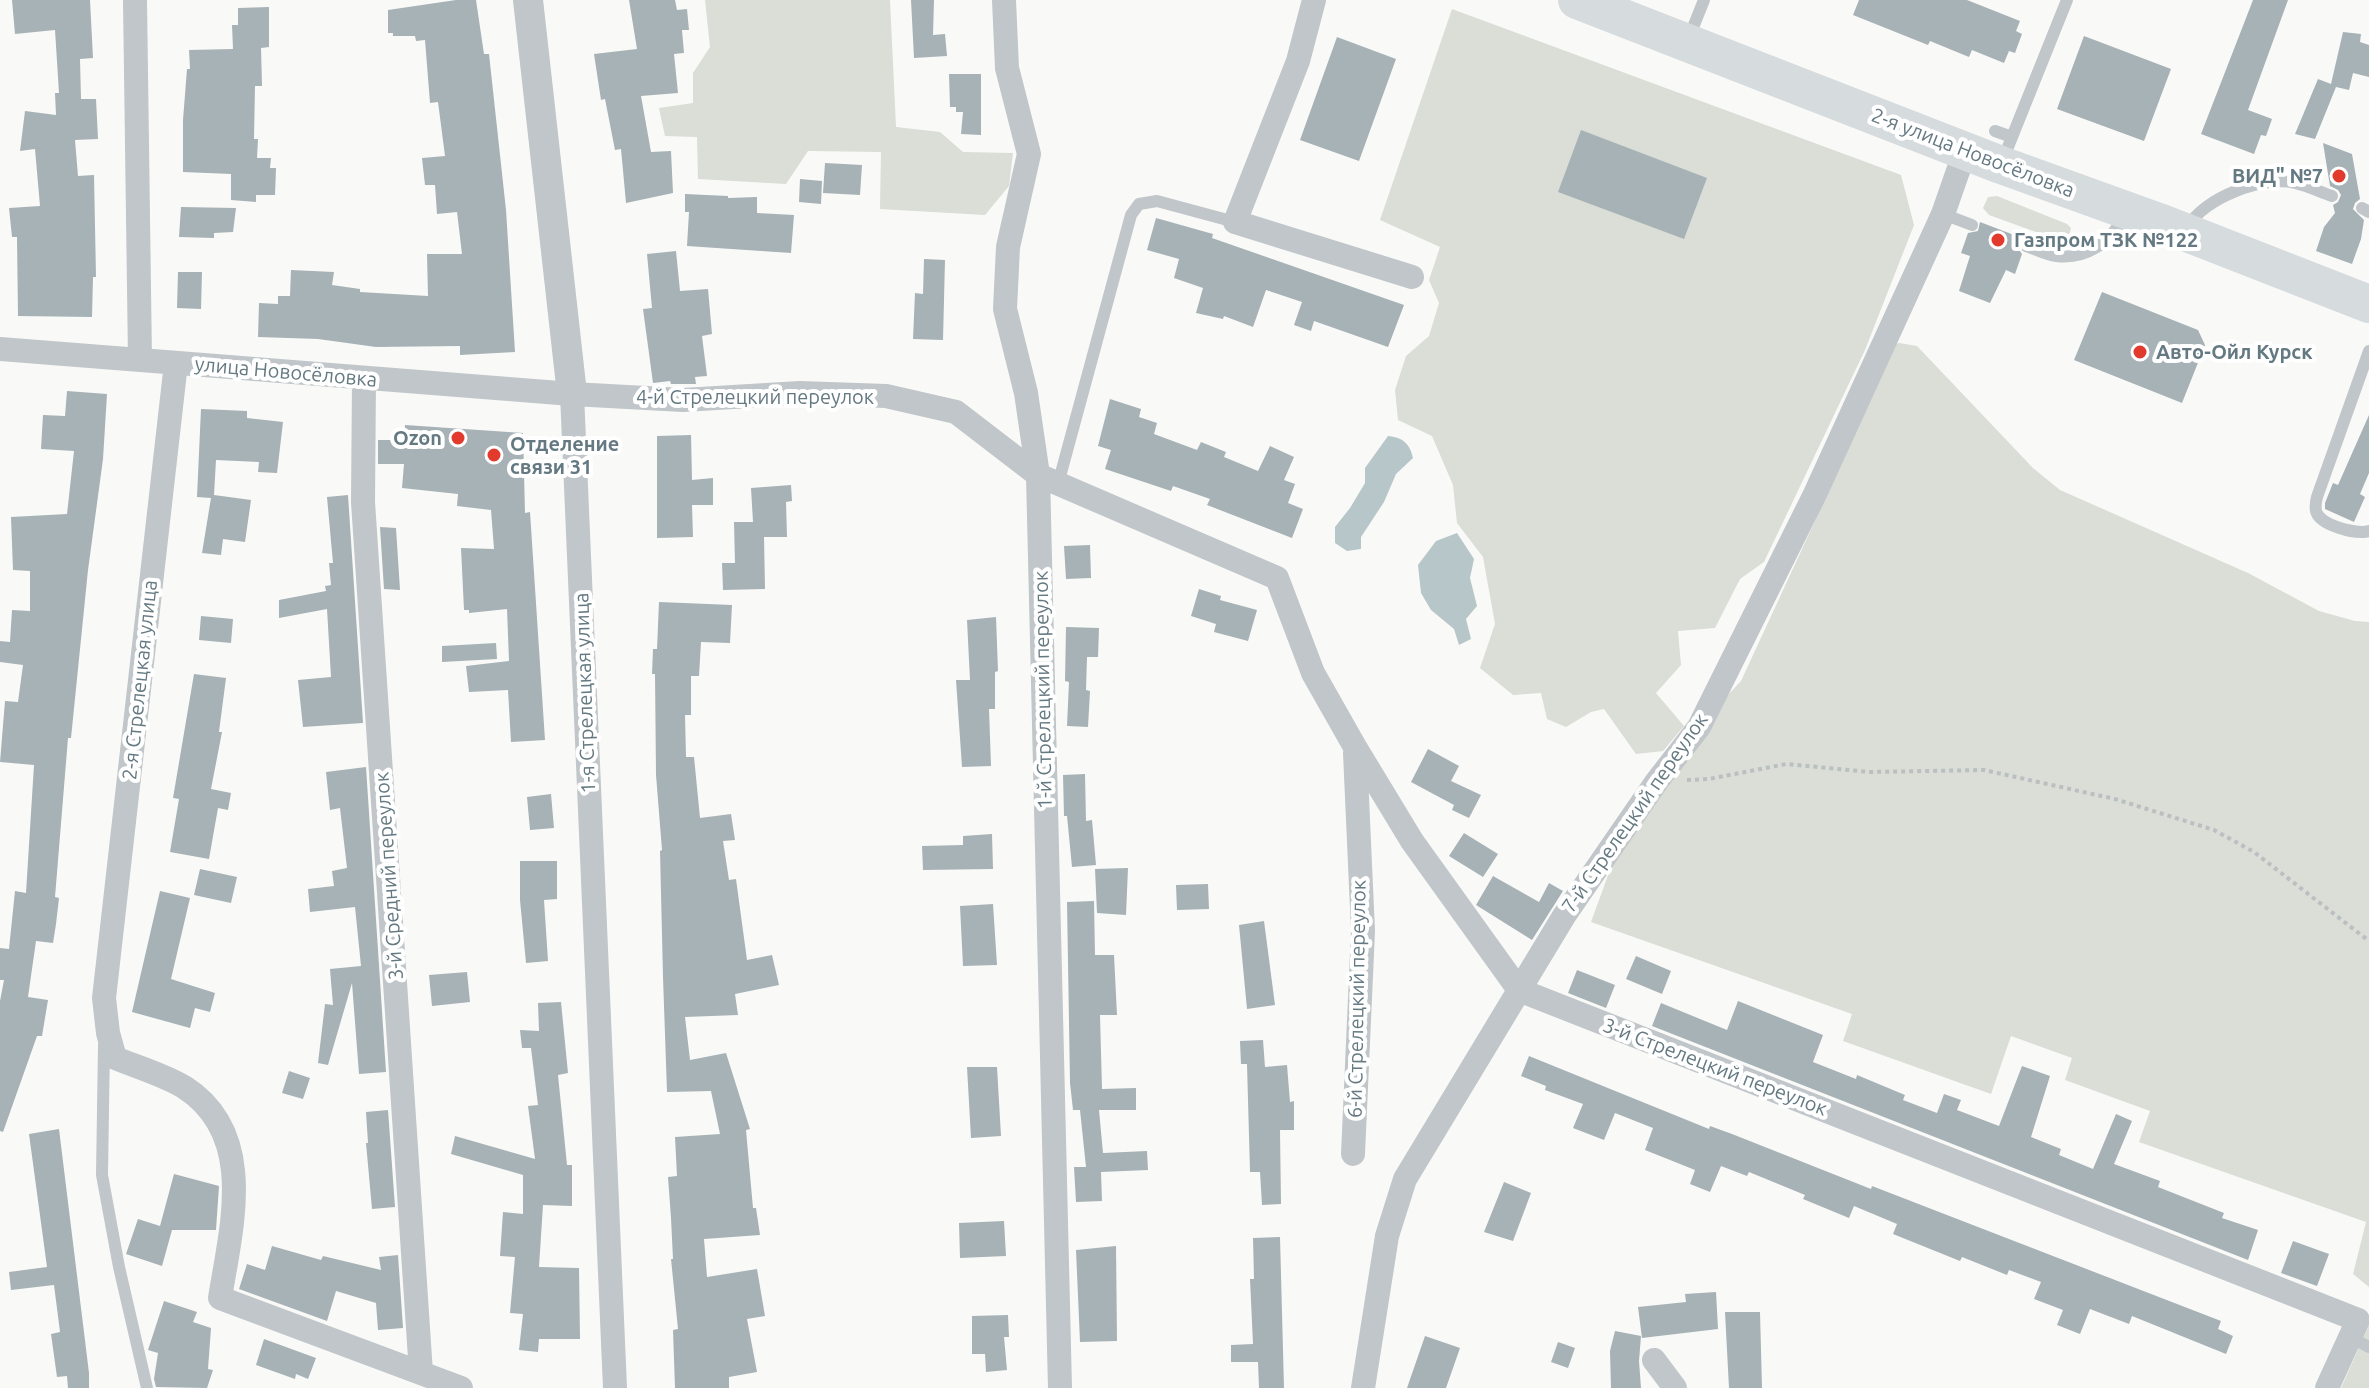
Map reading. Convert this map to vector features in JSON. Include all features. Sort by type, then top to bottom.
[{"type":"main road","name":"2-я улица Новосёловка","points":[[1577,0],[1687,43],[1988,145],[2126,210],[2369,304]]},
{"type":"street","points":[[135,0],[140,360]]},
{"type":"street","name":"1-я Стрелецкая улица","points":[[528,0],[572,394],[615,1388]]},
{"type":"street","name":"1-й Стрелецкий переулок","points":[[1004,0],[1007,68],[1029,154],[1008,247],[1005,309],[1048,480],[1060,1388]]},
{"type":"street","points":[[1314,0],[1298,61],[1235,222],[1412,277]]},
{"type":"street","name":"7-й Стрелецкий переулок","points":[[1363,1388],[1387,1236],[1405,1179],[1564,916],[1657,781],[1699,727],[1815,494],[1943,214],[1988,145]]},
{"type":"street","name":"улица Новосёловка","points":[[0,349],[572,394]]},
{"type":"street","name":"2-я Стрелецкая улица","points":[[176,363],[104,998],[108,1033],[115,1058],[184,1087],[215,1115],[229,1144],[235,1180],[220,1298],[421,1373]]},
{"type":"street","name":"3-й Средний переулок","points":[[364,378],[363,502],[421,1373]]},
{"type":"street","name":"4-й Стрелецкий переулок","points":[[572,394],[683,400],[800,393],[886,396],[956,412],[1048,480],[1277,578],[1313,673],[1355,747]]},
{"type":"street","points":[[1355,747],[1412,841],[1519,990]]},
{"type":"street","name":"6-й Стрелецкий переулок","points":[[1353,1154],[1363,931],[1355,747]]},
{"type":"street","name":"3-й Стрелецкий переулок","points":[[1519,990],[2359,1334]]},
{"type":"street","points":[[2327,1388],[2359,1334]]},
{"type":"street","points":[[1654,1360],[1675,1388]]},
{"type":"street","points":[[421,1373],[461,1388]]},
{"type":"lane","points":[[1687,43],[1704,0]]},
{"type":"lane","points":[[1988,145],[2067,0]]},
{"type":"lane","points":[[2186,232],[2199,213],[2223,198],[2259,184],[2294,182],[2332,196]]},
{"type":"lane","points":[[1048,480],[1131,215],[1139,204],[1157,201],[1235,222]]},
{"type":"lane","points":[[2026,246],[2054,256],[2073,257],[2093,250],[2111,236],[2126,210]]},
{"type":"lane","points":[[1943,214],[1972,225]]},
{"type":"lane","points":[[2369,351],[2317,497],[2316,510],[2321,520],[2353,533],[2369,531]]},
{"type":"lane","points":[[104,998],[102,1175],[147,1388]]},
{"type":"path","points":[[1657,781],[1709,779],[1786,764],[1870,772],[1984,770],[2115,799],[2214,830],[2254,852],[2369,941]]},
{"type":"shaded area","points":[[705,0],[890,0],[896,127],[940,132],[963,152],[1013,153],[1009,186],[985,215],[880,209],[881,152],[808,151],[786,184],[698,179],[697,137],[665,136],[659,108],[693,103],[693,73],[710,47]]},
{"type":"shaded area","points":[[1452,9],[1901,175],[1914,225],[1865,350],[1764,562],[1740,579],[1715,628],[1678,631],[1681,665],[1656,693],[1684,726],[1663,751],[1636,754],[1604,709],[1591,712],[1566,727],[1547,719],[1541,693],[1513,695],[1480,668],[1495,624],[1483,557],[1457,523],[1453,485],[1432,436],[1398,420],[1395,390],[1406,356],[1429,336],[1439,303],[1429,280],[1440,247],[1380,220]]},
{"type":"shaded area","points":[[1997,196],[2067,224],[2071,228],[2069,237],[2058,240],[1989,215],[1983,208],[1988,197]]},
{"type":"shaded area","points":[[1899,343],[1917,346],[2033,468],[2060,490],[2248,573],[2319,611],[2369,622],[2369,1287],[2353,1274],[2366,1222],[2139,1142],[2150,1111],[2065,1080],[2072,1058],[2011,1036],[1991,1094],[1843,1041],[1852,1014],[1591,922],[1614,859],[1727,696],[1741,681],[1815,521],[1882,349]]},
{"type":"shaded area","points":[[1388,436],[1405,442],[1413,458],[1396,474],[1384,502],[1361,537],[1361,549],[1347,551],[1335,543],[1335,527],[1365,483],[1365,468]]},
{"type":"shaded area","points":[[1457,533],[1474,559],[1470,578],[1477,606],[1466,619],[1471,639],[1459,645],[1454,629],[1431,610],[1421,593],[1418,565],[1436,541]]},
{"type":"shaded area","points":[[2369,1325],[2369,1388],[2341,1388]]},
{"type":"building","points":[[12,0],[90,0],[93,58],[80,59],[81,99],[96,99],[98,139],[75,140],[78,176],[94,175],[96,277],[93,277],[92,317],[18,316],[17,237],[12,237],[9,208],[40,206],[35,149],[20,151],[25,111],[56,115],[55,93],[59,93],[55,30],[15,34]]},
{"type":"building","points":[[476,0],[484,54],[489,54],[506,210],[515,352],[460,355],[460,346],[376,347],[318,339],[258,337],[259,303],[278,304],[278,296],[290,296],[291,270],[334,272],[332,285],[360,289],[360,292],[428,296],[427,254],[462,254],[457,212],[437,214],[435,185],[425,185],[422,158],[445,156],[438,102],[430,103],[425,40],[416,41],[415,36],[393,36],[393,33],[388,33],[388,10]]},
{"type":"building","points":[[629,0],[675,0],[677,10],[687,9],[689,30],[682,30],[684,53],[674,54],[678,93],[641,96],[651,152],[671,151],[673,193],[626,203],[621,149],[615,150],[605,99],[601,100],[594,54],[637,49]]},
{"type":"building","points":[[911,0],[934,0],[933,35],[945,34],[947,56],[914,58]]},
{"type":"building","points":[[1859,0],[1967,0],[2020,21],[2016,31],[2022,34],[2015,53],[2009,51],[2004,63],[1972,50],[1969,57],[1930,41],[1928,45],[1853,15]]},
{"type":"building","points":[[2253,0],[2288,0],[2248,110],[2272,119],[2266,136],[2261,135],[2254,154],[2201,134]]},
{"type":"building","points":[[269,7],[269,47],[261,48],[262,86],[255,86],[254,139],[258,139],[257,158],[271,158],[270,168],[276,168],[275,195],[256,195],[256,202],[231,200],[231,174],[183,172],[183,120],[187,69],[190,69],[189,50],[233,49],[232,25],[238,25],[238,8]]},
{"type":"building","points":[[2343,32],[2361,34],[2360,42],[2369,45],[2369,77],[2353,73],[2349,90],[2336,87],[2315,139],[2295,134],[2318,79],[2331,84]]},
{"type":"building","points":[[2084,36],[2171,69],[2144,141],[2057,109]]},
{"type":"building","points":[[1337,37],[1396,59],[1359,161],[1300,140]]},
{"type":"building","points":[[949,74],[981,74],[981,135],[961,134],[963,112],[956,112],[956,107],[950,107]]},
{"type":"building","points":[[1581,130],[1707,178],[1684,239],[1558,192]]},
{"type":"building","points":[[2323,143],[2352,154],[2360,199],[2353,209],[2364,220],[2352,264],[2316,251],[2324,227],[2335,213],[2333,205],[2341,195],[2330,186]]},
{"type":"building","points":[[825,163],[862,165],[860,195],[823,193]]},
{"type":"building","points":[[800,179],[822,181],[821,204],[799,202]]},
{"type":"building","points":[[685,194],[757,197],[757,213],[794,215],[791,253],[687,246],[689,212],[685,212]]},
{"type":"building","points":[[181,207],[236,208],[233,232],[214,233],[214,238],[179,237]]},
{"type":"building","points":[[1156,218],[1213,234],[1212,238],[1404,305],[1388,347],[1314,321],[1311,331],[1294,325],[1302,302],[1266,290],[1253,327],[1224,316],[1223,319],[1196,313],[1203,288],[1174,278],[1179,259],[1147,250]]},
{"type":"building","points":[[1980,222],[2022,238],[2017,247],[2022,254],[2015,274],[2006,270],[1990,303],[1959,291],[1970,256],[1961,253],[1968,233],[1978,231]]},
{"type":"building","points":[[676,251],[680,291],[708,289],[712,334],[702,336],[707,376],[695,377],[696,384],[653,383],[643,309],[652,308],[647,254]]},
{"type":"building","points":[[924,259],[945,260],[943,340],[913,339],[915,293],[923,294]]},
{"type":"building","points":[[178,272],[202,272],[201,309],[177,308]]},
{"type":"building","name":"Авто-Ойл Курск","points":[[2102,292],[2198,330],[2205,345],[2182,403],[2074,360]]},
{"type":"building","points":[[67,391],[107,394],[103,459],[71,738],[68,738],[55,897],[59,898],[56,924],[53,943],[36,941],[28,997],[48,1000],[42,1036],[37,1036],[3,1132],[0,1131],[0,1001],[4,980],[0,980],[0,948],[9,949],[15,891],[26,893],[34,765],[0,762],[5,701],[18,702],[23,665],[0,662],[0,641],[10,642],[12,610],[30,611],[30,571],[13,570],[11,517],[67,514],[74,451],[41,449],[43,415],[65,416]]},
{"type":"building","points":[[1110,399],[1141,409],[1139,417],[1157,423],[1154,434],[1197,450],[1201,442],[1226,452],[1224,457],[1258,471],[1270,446],[1294,457],[1284,480],[1295,484],[1288,503],[1303,509],[1292,538],[1207,505],[1210,499],[1173,486],[1171,491],[1105,469],[1111,450],[1098,446]]},
{"type":"building","points":[[201,409],[247,411],[247,418],[283,422],[277,473],[258,472],[259,462],[216,460],[214,495],[251,500],[245,542],[223,539],[221,555],[202,553],[211,498],[197,497]]},
{"type":"building","points":[[2369,415],[2369,473],[2360,494],[2365,497],[2354,522],[2325,509],[2325,503],[2333,483],[2338,485]]},
{"type":"building","points":[[405,425],[523,433],[525,513],[530,512],[545,740],[511,742],[508,690],[469,692],[466,666],[509,661],[507,609],[469,613],[469,610],[464,610],[461,548],[494,549],[491,510],[457,506],[458,494],[402,488],[404,464],[378,464],[378,440],[404,440]]},
{"type":"building","points":[[691,435],[692,480],[713,478],[713,505],[692,505],[693,537],[657,538],[657,436]]},
{"type":"building","points":[[791,485],[792,501],[786,502],[787,537],[764,537],[765,589],[723,590],[722,563],[735,563],[734,522],[753,522],[751,488]]},
{"type":"building","points":[[348,495],[363,723],[303,727],[298,680],[331,677],[327,609],[279,618],[279,600],[326,591],[325,586],[331,585],[329,563],[333,563],[327,497]]},
{"type":"building","points":[[380,527],[396,528],[400,590],[384,589]]},
{"type":"building","points":[[1090,545],[1091,578],[1066,579],[1064,546]]},
{"type":"building","points":[[1199,589],[1221,596],[1220,600],[1257,610],[1248,641],[1214,632],[1216,624],[1191,616]]},
{"type":"building","points":[[659,602],[732,605],[730,643],[701,642],[699,676],[691,676],[691,715],[685,715],[686,757],[694,757],[700,818],[731,814],[735,840],[723,841],[729,880],[736,879],[747,960],[772,955],[779,985],[735,994],[738,1015],[685,1017],[690,1060],[726,1053],[750,1129],[746,1130],[753,1208],[756,1208],[760,1235],[704,1239],[707,1277],[757,1269],[765,1316],[747,1319],[757,1372],[729,1377],[729,1388],[675,1388],[673,1330],[678,1329],[668,1177],[677,1176],[675,1137],[720,1134],[711,1091],[667,1092],[662,850],[656,775],[655,674],[652,674],[653,649],[657,649]]},
{"type":"building","points":[[201,616],[233,619],[231,643],[199,640]]},
{"type":"building","points":[[996,617],[998,671],[995,672],[995,709],[989,709],[991,766],[962,767],[956,680],[970,680],[967,620]]},
{"type":"building","points":[[1066,627],[1099,628],[1098,657],[1087,657],[1086,690],[1090,691],[1088,727],[1067,726],[1069,682],[1065,681]]},
{"type":"building","points":[[496,643],[497,659],[442,662],[442,646]]},
{"type":"building","points":[[194,674],[226,678],[219,732],[222,732],[211,789],[231,793],[228,810],[218,808],[209,859],[170,852],[179,799],[173,798]]},
{"type":"building","points":[[1428,749],[1459,766],[1451,781],[1481,795],[1469,818],[1452,810],[1454,805],[1411,782]]},
{"type":"building","points":[[366,767],[386,1072],[359,1074],[352,983],[328,1065],[318,1063],[325,1004],[333,1005],[330,969],[361,966],[355,907],[310,912],[308,889],[334,886],[332,871],[347,868],[340,808],[330,810],[326,772]]},
{"type":"building","points":[[1085,774],[1086,821],[1092,820],[1096,865],[1072,867],[1067,816],[1064,816],[1063,775]]},
{"type":"building","points":[[551,794],[554,828],[530,830],[527,797]]},
{"type":"building","points":[[1464,833],[1498,854],[1483,877],[1449,856]]},
{"type":"building","points":[[992,834],[993,869],[923,870],[922,846],[963,845],[963,836]]},
{"type":"building","points":[[520,861],[557,861],[557,899],[544,900],[548,961],[526,963]]},
{"type":"building","points":[[1128,868],[1126,915],[1097,913],[1095,869]]},
{"type":"building","points":[[200,869],[237,877],[231,903],[194,895]]},
{"type":"building","points":[[1493,876],[1539,902],[1549,883],[1563,891],[1532,940],[1476,905]]},
{"type":"building","points":[[1208,884],[1209,909],[1177,910],[1176,885]]},
{"type":"building","points":[[160,891],[190,898],[171,979],[215,993],[210,1012],[195,1008],[190,1028],[132,1012]]},
{"type":"building","points":[[1094,901],[1095,955],[1114,955],[1117,1015],[1100,1015],[1102,1089],[1136,1088],[1136,1110],[1099,1110],[1103,1153],[1147,1151],[1148,1170],[1101,1172],[1102,1201],[1076,1202],[1074,1167],[1086,1167],[1080,1110],[1073,1110],[1070,1083],[1067,902]]},
{"type":"building","points":[[993,904],[997,965],[963,966],[960,906]]},
{"type":"building","points":[[1264,921],[1275,1005],[1247,1009],[1239,925]]},
{"type":"building","points":[[1636,956],[1671,971],[1662,994],[1626,979]]},
{"type":"building","points":[[1577,970],[1615,985],[1606,1008],[1568,993]]},
{"type":"building","points":[[467,972],[470,1002],[432,1006],[429,975]]},
{"type":"building","points":[[1738,1001],[1823,1035],[1813,1062],[1856,1079],[1857,1075],[1905,1095],[1903,1100],[1937,1113],[1944,1094],[1961,1100],[1957,1110],[1999,1126],[2022,1066],[2050,1076],[2031,1137],[2061,1149],[2059,1155],[2093,1169],[2116,1114],[2132,1121],[2114,1164],[2160,1181],[2158,1187],[2224,1213],[2222,1218],[2258,1230],[2248,1260],[1652,1026],[1661,1003],[1727,1030]]},
{"type":"building","points":[[561,1002],[568,1073],[558,1075],[567,1165],[572,1165],[572,1206],[543,1205],[539,1267],[579,1268],[580,1339],[539,1339],[538,1352],[519,1350],[523,1314],[510,1313],[515,1257],[500,1256],[503,1212],[523,1214],[523,1175],[451,1154],[455,1136],[535,1159],[528,1106],[538,1105],[531,1048],[522,1048],[520,1030],[539,1031],[538,1003]]},
{"type":"building","points":[[1263,1040],[1265,1067],[1287,1065],[1290,1102],[1294,1101],[1294,1130],[1280,1130],[1281,1204],[1262,1205],[1260,1172],[1250,1172],[1247,1064],[1241,1064],[1240,1041]]},
{"type":"building","points":[[1529,1056],[1709,1129],[1710,1126],[1732,1134],[1871,1189],[1872,1186],[2221,1321],[2218,1329],[2233,1336],[2226,1354],[2132,1316],[2129,1324],[2090,1309],[2080,1334],[2057,1325],[2063,1310],[2034,1299],[2041,1282],[2009,1270],[2007,1275],[1962,1257],[1960,1261],[1893,1234],[1897,1224],[1854,1206],[1849,1218],[1803,1199],[1805,1195],[1749,1172],[1747,1176],[1721,1166],[1710,1192],[1690,1184],[1695,1170],[1645,1150],[1653,1128],[1615,1113],[1604,1140],[1573,1128],[1583,1104],[1545,1090],[1546,1086],[1521,1076]]},
{"type":"building","points":[[967,1067],[997,1067],[1001,1136],[971,1138]]},
{"type":"building","points":[[289,1071],[310,1078],[303,1099],[282,1093]]},
{"type":"building","points":[[388,1110],[395,1207],[372,1209],[366,1112]]},
{"type":"building","points":[[59,1129],[89,1388],[68,1388],[67,1376],[57,1377],[51,1334],[60,1332],[54,1285],[11,1290],[9,1272],[47,1267],[29,1134]]},
{"type":"building","points":[[174,1174],[219,1186],[216,1230],[172,1230],[162,1266],[126,1254],[138,1219],[160,1226]]},
{"type":"building","points":[[1504,1182],[1531,1193],[1513,1241],[1484,1232]]},
{"type":"building","points":[[1004,1221],[1006,1256],[960,1258],[959,1223]]},
{"type":"building","points":[[1280,1237],[1284,1388],[1259,1388],[1258,1362],[1231,1362],[1231,1345],[1253,1344],[1250,1279],[1254,1279],[1253,1238]]},
{"type":"building","points":[[2293,1241],[2329,1254],[2317,1286],[2281,1273]]},
{"type":"building","points":[[272,1246],[321,1260],[323,1256],[381,1270],[379,1257],[398,1255],[403,1328],[378,1330],[376,1303],[336,1291],[327,1321],[239,1289],[247,1264],[265,1270]]},
{"type":"building","points":[[1116,1246],[1117,1341],[1080,1342],[1076,1250]]},
{"type":"building","points":[[1716,1292],[1718,1329],[1642,1338],[1638,1307],[1686,1302],[1685,1294]]},
{"type":"building","points":[[164,1301],[197,1312],[193,1322],[211,1328],[208,1369],[213,1370],[207,1388],[156,1387],[154,1379],[158,1353],[148,1350]]},
{"type":"building","points":[[1725,1312],[1760,1312],[1762,1388],[1729,1388]]},
{"type":"building","points":[[1008,1315],[1009,1337],[1004,1337],[1007,1370],[986,1372],[985,1354],[972,1354],[972,1316]]},
{"type":"building","points":[[1615,1331],[1641,1336],[1641,1388],[1611,1388],[1610,1351]]},
{"type":"building","points":[[1425,1336],[1460,1348],[1446,1388],[1407,1388]]},
{"type":"building","points":[[264,1339],[316,1358],[308,1379],[296,1374],[295,1379],[256,1365]]},
{"type":"building","points":[[1558,1342],[1575,1348],[1568,1368],[1551,1362]]},
{"type":"place","name":"ВИД\" №7","points":[[2339,176]]},
{"type":"place","name":"Газпром ТЗК №122","points":[[1998,240]]},
{"type":"place","name":"Авто-Ойл Курск","points":[[2140,352]]},
{"type":"place","name":"Ozon","points":[[458,438]]},
{"type":"place","name":"Отделение связи 31","points":[[494,455]]}]
